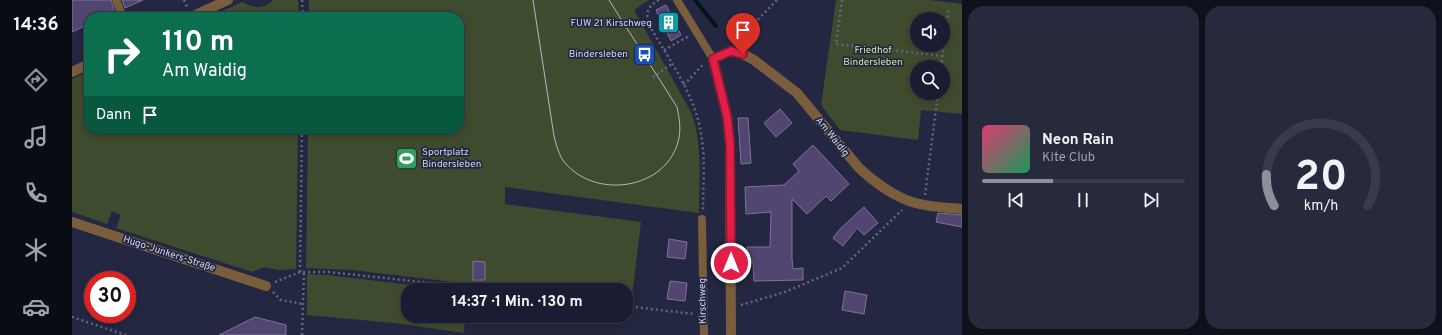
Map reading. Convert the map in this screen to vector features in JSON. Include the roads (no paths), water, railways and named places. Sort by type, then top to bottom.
[{"type":"street","points":[[202,12],[228,0]]},
{"type":"street","name":"Am Waidig","points":[[713,59],[731,51],[743,54],[754,60],[797,93],[859,168],[870,178],[897,196],[923,205],[962,209]]},
{"type":"street","points":[[713,59],[727,116],[730,143],[731,335]]},
{"type":"street","points":[[72,72],[84,66]]},
{"type":"street","name":"Hugo-Junkers-Straße","points":[[72,222],[266,286]]},
{"type":"lane","points":[[116,0],[121,12]]},
{"type":"lane","points":[[677,0],[713,59]]},
{"type":"lane","name":"Kirschweg","points":[[702,219],[704,335]]},
{"type":"waterway","points":[[695,0],[716,26]]},
{"type":"tram line","points":[[533,0],[557,148],[562,159],[575,172],[591,181],[609,185],[628,184],[645,179],[660,170],[672,156],[679,138],[680,130],[677,107],[609,0]]},
{"type":"place","name":"FUW 21 Kirschweg","points":[[668,23]]},
{"type":"place","name":"Bindersleben","points":[[644,54]]},
{"type":"place","name":"Sportplatz Bindersleben","points":[[406,158]]},
{"type":"park label","name":"Friedhof Bindersleben","points":[[873,56]]}]
